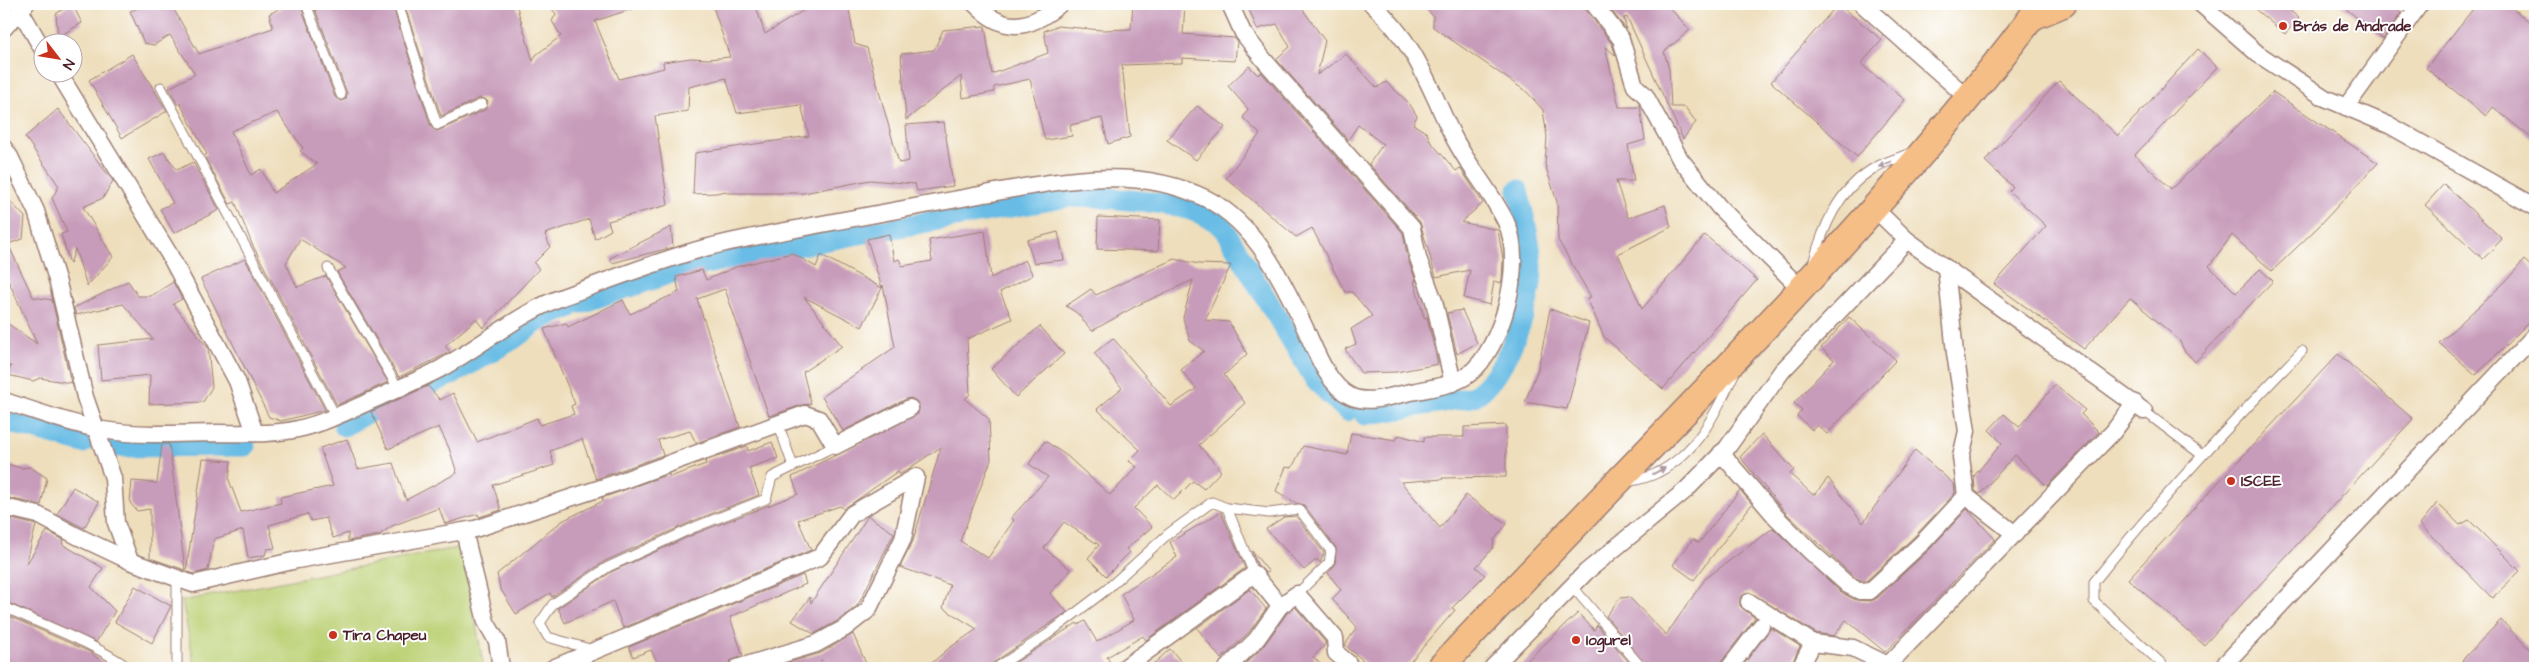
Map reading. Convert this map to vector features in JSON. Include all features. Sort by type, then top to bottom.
[{"type":"main road","points":[[1440,668],[1747,348],[1930,146],[1970,99],[2036,11],[2063,4]]},
{"type":"street","points":[[975,4],[989,18],[998,23],[1017,26],[1042,16],[1060,4]]},
{"type":"street","points":[[1230,4],[1243,33],[1264,60],[1412,228],[1418,258],[1434,301],[1453,382]]},
{"type":"street","points":[[4,401],[96,429],[174,434],[282,432],[304,428],[336,417],[442,368],[533,310],[557,298],[698,250],[754,237],[936,203],[1090,177],[1121,178],[1158,183],[1200,196],[1232,216],[1254,239],[1264,255],[1292,301],[1335,384],[1351,396],[1363,400],[1378,399],[1453,382],[1464,378],[1480,364],[1501,327],[1506,313],[1512,250],[1508,225],[1454,138],[1423,68],[1386,18],[1372,4]]},
{"type":"street","points":[[1594,4],[1621,39],[1635,86],[1645,95],[1680,158],[1719,207],[1804,285]]},
{"type":"street","points":[[1862,4],[1970,99]]},
{"type":"street","points":[[2201,4],[2258,54],[2325,98],[2391,126],[2535,207]]},
{"type":"street","points":[[2346,107],[2420,4]]},
{"type":"street","points":[[4,28],[23,7],[35,32]]},
{"type":"street","points":[[64,82],[173,262],[237,381],[255,433]]},
{"type":"street","points":[[4,148],[36,211],[58,282],[86,397],[113,478],[116,523],[130,561]]},
{"type":"street","points":[[1748,602],[1813,643],[1853,648],[1887,667],[2139,407],[1907,240],[1874,208]]},
{"type":"street","points":[[1492,668],[1586,572],[1686,490],[1721,453],[1782,371],[1907,240]]},
{"type":"street","points":[[1946,268],[1955,353],[1967,431],[1961,458],[1966,496],[2015,534]]},
{"type":"street","points":[[2221,668],[2535,335]]},
{"type":"street","points":[[4,507],[38,515],[130,561],[193,584],[297,560],[464,531],[613,484],[805,414],[819,419],[835,446],[910,408]]},
{"type":"street","points":[[1721,453],[1776,516],[1812,552],[1848,585],[1860,591],[1870,591],[1923,542],[1966,496]]},
{"type":"street","points":[[553,668],[820,557],[852,514],[916,477],[903,539],[868,610],[845,628],[816,644],[737,668]]},
{"type":"street","points":[[464,531],[486,622],[497,641],[501,668]]},
{"type":"street","points":[[1124,668],[1254,574],[1280,606]]},
{"type":"street","points":[[1227,668],[1256,640],[1280,606],[1297,594],[1335,638],[1336,653],[1348,663],[1346,668]]},
{"type":"street","points":[[1729,668],[1762,626]]},
{"type":"street","points":[[1800,668],[1813,643]]},
{"type":"lane","points":[[306,4],[341,95]]},
{"type":"lane","points":[[398,4],[437,125],[482,104]]},
{"type":"lane","points":[[161,87],[336,417]]},
{"type":"lane","points":[[1804,285],[1824,226],[1846,193],[1872,169],[1930,146]]},
{"type":"lane","points":[[328,268],[398,388]]},
{"type":"lane","points":[[2162,664],[2094,601],[2094,582],[2202,455],[2302,351]]},
{"type":"lane","points":[[2139,407],[2202,455]]},
{"type":"lane","points":[[778,423],[793,466]]},
{"type":"lane","points":[[593,650],[548,637],[540,622],[553,604],[608,567],[694,527],[766,499],[772,477],[835,446]]},
{"type":"lane","points":[[996,668],[1048,634],[1106,590],[1168,534],[1212,502],[1226,508],[1269,513],[1299,509],[1331,550],[1329,563],[1297,594]]},
{"type":"lane","points":[[1226,508],[1254,574]]},
{"type":"lane","points":[[177,578],[177,668]]},
{"type":"lane","points":[[1572,586],[1642,668]]},
{"type":"lane","points":[[4,607],[59,629],[106,652],[130,668]]},
{"type":"green space","name":"Tira Chapeu","points":[[462,547],[484,668],[195,668],[182,601]]},
{"type":"building","points":[[72,4],[82,23],[67,32],[58,32],[56,14]]},
{"type":"building","points":[[289,4],[300,4],[335,97],[341,101],[346,99],[347,93],[313,4],[392,4],[431,127],[437,131],[485,110],[488,102],[480,98],[441,116],[404,4],[516,4],[533,61],[536,55],[561,36],[552,21],[556,14],[548,4],[638,4],[638,7],[595,21],[619,79],[664,68],[663,62],[691,58],[730,57],[712,4],[755,4],[765,34],[814,4],[848,4],[855,44],[867,48],[899,163],[909,161],[906,125],[944,122],[953,186],[917,191],[915,184],[870,180],[804,193],[727,193],[726,191],[693,194],[695,153],[809,136],[801,105],[737,113],[726,78],[689,87],[688,111],[655,116],[668,205],[608,221],[611,230],[595,239],[589,219],[545,234],[550,247],[534,263],[539,269],[483,328],[476,319],[445,346],[450,352],[399,377],[337,272],[346,268],[300,239],[286,263],[297,287],[326,276],[388,382],[337,405],[252,244],[235,202],[230,204],[204,156],[207,154],[180,103],[178,105],[169,88],[195,74],[170,35],[154,45],[144,43],[130,11],[147,5],[172,6],[199,54],[273,28],[269,14]],"holes":[[[277,112],[303,148],[300,151],[317,164],[273,193],[261,169],[251,175],[231,131]]]},
{"type":"building","points":[[1133,4],[1185,4],[1183,34],[1234,38],[1237,41],[1235,61],[1182,58],[1182,63],[1122,65],[1130,137],[1108,144],[1102,118],[1070,125],[1072,136],[1045,140],[1030,79],[994,87],[994,92],[963,98],[961,76],[906,120],[901,54],[934,50],[943,30],[985,26],[992,74],[1048,53],[1044,31],[1057,26],[1102,30],[1131,29]]},
{"type":"building","points":[[1247,4],[1299,4],[1325,41],[1317,75],[1346,54],[1377,88],[1386,82],[1409,103],[1417,116],[1413,124],[1427,133],[1430,141],[1456,171],[1460,168],[1483,203],[1461,222],[1498,230],[1503,259],[1502,279],[1501,283],[1494,281],[1490,305],[1464,298],[1470,270],[1436,277],[1420,222],[1369,164],[1383,144],[1358,125],[1348,140],[1276,59],[1290,47],[1277,24],[1257,29]]},
{"type":"building","points":[[1422,4],[1584,4],[1586,10],[1612,44],[1616,56],[1605,46],[1619,107],[1640,107],[1645,140],[1628,145],[1634,181],[1616,181],[1628,218],[1665,205],[1671,227],[1618,254],[1642,309],[1705,235],[1757,280],[1663,389],[1604,337],[1587,298],[1591,297],[1558,240],[1557,202],[1545,164],[1547,137],[1543,110],[1527,92],[1433,27],[1433,16]]},
{"type":"building","points":[[1606,4],[1666,4],[1690,30],[1664,52],[1669,69],[1671,107],[1685,107],[1696,122],[1683,139],[1627,17],[1624,18],[1626,29]]},
{"type":"building","points":[[1838,4],[1882,40],[1861,64],[1905,100],[1857,157],[1771,82]]},
{"type":"building","name":"Brás de Andrade","points":[[2249,4],[2282,4],[2299,18],[2285,34]]},
{"type":"building","points":[[2340,4],[2389,4],[2401,13],[2383,39]]},
{"type":"building","points":[[2477,4],[2507,4],[2535,26],[2535,141],[2493,107],[2486,116],[2426,68]]},
{"type":"building","points":[[2198,49],[2217,67],[2135,155],[2171,189],[2273,92],[2378,163],[2318,227],[2272,271],[2232,235],[2209,266],[2236,293],[2260,269],[2273,281],[2195,362],[2184,350],[2179,340],[2130,298],[2084,349],[1994,284],[2046,226],[2009,191],[2013,187],[1985,161],[2059,81],[2118,136]]},
{"type":"building","points":[[132,54],[167,111],[122,138],[89,80]]},
{"type":"building","points":[[1249,66],[1258,75],[1261,72],[1403,233],[1408,260],[1416,281],[1414,281],[1424,318],[1427,317],[1438,364],[1396,372],[1361,373],[1345,349],[1356,344],[1351,329],[1372,316],[1352,292],[1345,292],[1312,228],[1296,237],[1226,178],[1260,134],[1243,118],[1248,109],[1228,86]]},
{"type":"building","points":[[1197,106],[1225,127],[1196,160],[1167,140]]},
{"type":"building","points":[[58,109],[113,181],[103,198],[83,207],[113,257],[87,286],[75,249],[70,264],[61,234],[67,232],[52,198],[59,186],[25,137]]},
{"type":"building","points":[[164,152],[177,170],[193,162],[219,210],[174,233],[160,209],[173,203],[149,159]]},
{"type":"building","points":[[2444,184],[2502,239],[2483,259],[2425,205]]},
{"type":"building","points":[[4,195],[25,217],[23,239],[8,244],[33,297],[52,300],[71,383],[40,378],[33,381],[8,375],[11,366],[4,365],[4,321],[37,344],[4,271]]},
{"type":"building","points":[[1098,217],[1160,220],[1158,251],[1097,249]]},
{"type":"building","points":[[671,227],[673,247],[612,263],[610,258]]},
{"type":"building","points":[[985,231],[991,278],[1025,260],[1033,275],[1000,292],[1012,319],[967,339],[970,394],[965,399],[989,419],[991,460],[960,541],[988,558],[1014,520],[1011,518],[1048,477],[1029,464],[1045,441],[1067,456],[1110,495],[1137,467],[1129,461],[1140,450],[1097,409],[1122,388],[1094,353],[1113,338],[1171,406],[1196,389],[1181,370],[1204,351],[1190,341],[1183,318],[1193,280],[1136,306],[1092,331],[1077,313],[1066,306],[1091,289],[1096,295],[1174,259],[1199,264],[1231,265],[1205,320],[1229,322],[1247,354],[1224,375],[1245,403],[1199,445],[1221,471],[1204,489],[1193,481],[1174,500],[1158,485],[1134,508],[1152,527],[1126,549],[1130,552],[1106,576],[1088,558],[1099,545],[1064,522],[1044,548],[1071,570],[1050,593],[1067,612],[993,663],[990,668],[926,668],[948,649],[977,629],[943,608],[950,585],[900,567],[913,541],[941,447],[899,475],[898,471],[844,509],[840,506],[798,520],[811,550],[623,628],[613,601],[565,623],[558,608],[611,572],[697,533],[798,494],[792,477],[918,414],[919,403],[911,398],[906,399],[843,431],[822,397],[895,347],[883,285],[882,288],[867,239],[889,234],[894,261],[899,259],[902,266],[932,261],[929,240]]},
{"type":"building","points":[[1058,232],[1064,260],[1034,263],[1027,240]]},
{"type":"building","points":[[792,253],[816,267],[821,255],[882,288],[862,327],[804,297],[842,346],[803,372],[811,404],[802,405],[769,416],[725,289],[697,299],[740,427],[696,443],[690,431],[658,440],[663,455],[596,479],[582,439],[550,451],[554,465],[493,485],[501,510],[479,517],[478,514],[445,524],[439,508],[392,526],[379,535],[348,541],[348,533],[333,538],[326,518],[311,521],[308,514],[269,525],[275,548],[267,549],[265,555],[248,558],[243,530],[214,539],[208,570],[194,574],[186,571],[203,459],[231,461],[229,480],[241,512],[281,503],[280,497],[333,486],[320,448],[347,439],[358,469],[393,463],[406,500],[457,473],[449,448],[439,427],[388,449],[371,412],[428,386],[440,400],[453,393],[477,442],[537,418],[540,425],[574,414],[571,406],[575,404],[544,329],[566,323],[568,327],[623,300],[630,314],[679,292],[676,277],[702,270],[706,280],[736,267]]},
{"type":"building","points":[[245,259],[325,410],[281,421],[269,417],[201,279]]},
{"type":"building","points":[[2524,260],[2535,270],[2535,316],[2476,375],[2439,343],[2506,281]]},
{"type":"building","points":[[128,281],[138,296],[151,296],[173,282],[182,299],[173,304],[208,348],[212,387],[203,402],[149,404],[150,375],[101,380],[98,345],[153,339],[123,304],[76,315],[74,308]]},
{"type":"building","points":[[1550,309],[1589,323],[1567,409],[1525,402],[1538,369]]},
{"type":"building","points":[[1462,310],[1477,343],[1457,354],[1447,313]]},
{"type":"building","points":[[1849,317],[1896,360],[1827,434],[1817,425],[1812,430],[1797,416],[1802,410],[1794,403],[1834,360],[1821,348]]},
{"type":"building","points":[[1040,326],[1064,354],[1016,397],[991,369]]},
{"type":"building","points":[[2338,354],[2413,419],[2204,645],[2128,579]]},
{"type":"building","points":[[2055,385],[2085,410],[2081,414],[2099,432],[2047,486],[2015,455],[1980,494],[1975,491],[1974,476],[2002,443],[1989,430],[2004,414],[2019,427]]},
{"type":"building","points":[[1506,425],[1506,477],[1442,478],[1401,482],[1440,528],[1466,495],[1507,524],[1494,540],[1493,548],[1476,567],[1485,575],[1452,608],[1455,610],[1405,668],[1372,668],[1345,645],[1357,627],[1332,599],[1341,590],[1328,573],[1335,565],[1336,548],[1304,505],[1296,503],[1276,491],[1286,467],[1292,468],[1303,446],[1347,455],[1351,433],[1396,440],[1399,435],[1424,442],[1424,437],[1464,437],[1464,427]]},
{"type":"building","points":[[1762,434],[1794,470],[1790,474],[1812,494],[1815,494],[1828,478],[1863,523],[1915,450],[1954,484],[1955,493],[1916,535],[1866,581],[1862,581],[1854,577],[1786,513],[1740,457]]},
{"type":"building","points":[[772,442],[778,458],[749,468],[759,495],[693,521],[605,561],[552,597],[550,593],[516,614],[500,588],[497,574],[562,521],[603,501],[602,498],[669,474],[670,477],[706,464],[705,461],[747,446],[748,451]]},
{"type":"building","points":[[162,444],[169,444],[185,570],[150,558],[150,509],[137,511],[130,503],[132,481],[157,483]]},
{"type":"building","points":[[4,463],[21,468],[30,467],[47,478],[41,505],[4,497]]},
{"type":"building","points":[[73,487],[99,502],[84,528],[57,514]]},
{"type":"building","points":[[1740,490],[1752,504],[1694,580],[1673,565],[1693,539],[1699,543]]},
{"type":"building","points":[[2437,503],[2460,525],[2469,520],[2520,571],[2492,598],[2420,524]]},
{"type":"building","points":[[1967,509],[1995,539],[1885,652],[1846,620],[1834,636],[1816,633],[1749,592],[1740,597],[1740,606],[1755,618],[1721,662],[1719,668],[1648,668],[1606,616],[1620,598],[1629,597],[1666,635],[1705,579],[1773,528],[1842,593],[1856,600],[1871,601],[1877,598],[1930,549]]},
{"type":"building","points":[[1221,512],[1245,568],[1146,640],[1143,636],[1107,657],[1113,668],[1007,668],[1077,623],[1078,625],[1085,621],[1097,642],[1134,620],[1121,594],[1177,557],[1170,542]]},
{"type":"building","points":[[868,516],[894,533],[858,605],[839,620],[814,634],[792,621],[810,597],[811,603]]},
{"type":"building","points":[[1296,516],[1324,553],[1320,563],[1317,559],[1304,570],[1266,529],[1284,517]]},
{"type":"building","points":[[4,517],[36,525],[26,565],[47,531],[64,540],[62,544],[103,568],[91,587],[115,611],[96,642],[4,601]]},
{"type":"building","points":[[1252,551],[1269,572],[1266,573],[1257,565]]},
{"type":"building","points":[[803,575],[806,584],[730,617],[743,656],[730,661],[727,668],[660,668],[651,650],[633,657],[629,647]]},
{"type":"building","points":[[135,586],[171,606],[152,643],[115,622]]},
{"type":"building","points":[[1250,589],[1266,609],[1248,633],[1221,659],[1197,628]]},
{"type":"building","points":[[1295,607],[1325,642],[1325,645],[1313,657],[1325,668],[1241,668],[1263,647],[1287,613]]},
{"type":"building","name":"Iogurel","points":[[1578,613],[1594,630],[1597,625],[1634,668],[1519,668]]},
{"type":"building","points":[[4,614],[90,652],[110,668],[4,668]]},
{"type":"building","points":[[2501,620],[2535,655],[2535,668],[2470,668],[2462,660]]},
{"type":"building","points":[[1771,628],[1800,646],[1790,668],[1741,668]]},
{"type":"building","points":[[853,634],[868,668],[778,668],[777,666],[821,653]]},
{"type":"building","points":[[1170,649],[1187,668],[1149,668]]},
{"type":"waterway","points":[[1455,400],[1474,396],[1490,381],[1509,351],[1523,315],[1528,298],[1532,266],[1518,190]]},
{"type":"waterway","points":[[888,229],[1068,197],[1093,197]]},
{"type":"waterway","points":[[1096,197],[1179,207],[1210,218],[1223,227],[1316,381],[1347,411]]},
{"type":"waterway","points":[[760,253],[881,230]]},
{"type":"waterway","points":[[630,287],[683,269],[756,253]]},
{"type":"waterway","points":[[581,303],[625,288]]},
{"type":"waterway","points":[[344,426],[389,401],[455,373],[512,340],[541,319],[569,308]]},
{"type":"waterway","points":[[1365,415],[1449,401]]},
{"type":"waterway","points":[[4,421],[83,443]]},
{"type":"waterway","points":[[117,447],[245,446]]},
{"type":"place","name":"Brás de Andrade","points":[[2283,26]]},
{"type":"place","name":"ISCEE","points":[[2231,481]]},
{"type":"place","name":"Tira Chapeu","points":[[333,635]]},
{"type":"place","name":"Iogurel","points":[[1576,640]]}]
